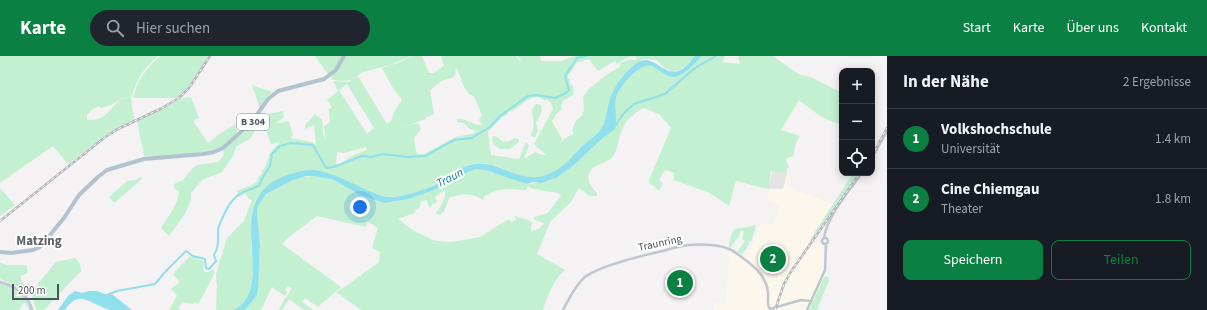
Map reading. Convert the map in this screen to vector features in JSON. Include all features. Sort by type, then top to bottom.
[{"type":"main road","name":"B 304","points":[[0,252],[11,253],[33,250],[40,247],[64,218],[76,200],[98,177],[110,169],[144,159],[203,154],[214,152],[223,148],[252,123],[272,95],[279,91],[324,79],[336,70],[344,56]]},
{"type":"main road","points":[[0,282],[13,286],[21,291],[32,310]]},
{"type":"street","points":[[875,153],[887,132]]},
{"type":"street","points":[[807,310],[824,274],[826,253],[825,244],[822,241],[825,239],[826,228],[833,214],[860,176]]},
{"type":"street","points":[[825,239],[828,241],[825,244]]},
{"type":"street","name":"Traunring","points":[[563,310],[572,294],[585,277],[607,266],[627,259],[678,247],[699,245],[728,249],[736,253],[755,268],[763,278],[767,288],[767,306],[769,309],[772,310],[801,300],[811,301]]},
{"type":"shaded area","points":[[771,171],[789,174],[786,185],[797,189],[797,191],[833,204],[810,239],[813,243],[823,246],[825,255],[823,273],[806,310],[713,310],[714,302],[726,305],[729,252],[732,252],[742,259],[752,245],[759,226],[764,223],[774,225],[780,205],[767,201]]},
{"type":"shaded area","points":[[772,171],[787,174],[783,189],[769,189]]},
{"type":"green space","points":[[0,56],[158,56],[141,74],[133,91],[131,97],[135,120],[104,136],[68,164],[53,146],[0,183]],"holes":[[[120,100],[104,116],[94,120],[87,120],[87,115],[93,109],[99,106],[100,108],[112,105]]]},
{"type":"green space","points":[[160,56],[209,56],[188,88],[177,98],[133,98],[143,75]]},
{"type":"green space","points":[[315,56],[342,56],[335,68],[328,74]]},
{"type":"green space","points":[[346,56],[411,56],[390,65],[363,72],[351,80],[333,80],[331,76],[341,66]]},
{"type":"green space","points":[[412,56],[422,56],[429,73],[433,73],[444,66],[441,56],[516,56],[520,61],[521,60],[517,56],[540,56],[541,61],[562,61],[574,56],[633,56],[626,58],[617,64],[615,61],[598,71],[589,59],[576,63],[568,75],[574,90],[573,95],[563,101],[561,105],[562,109],[556,114],[552,121],[562,139],[560,142],[574,133],[572,131],[575,122],[583,114],[584,110],[583,97],[589,89],[606,75],[620,67],[620,63],[629,60],[636,60],[637,58],[635,56],[695,56],[686,65],[672,71],[662,66],[657,60],[642,59],[638,62],[616,86],[612,94],[605,122],[601,129],[566,163],[544,176],[534,178],[525,177],[490,164],[471,164],[461,168],[437,184],[424,190],[393,197],[379,196],[314,170],[280,178],[266,188],[260,195],[253,211],[251,245],[253,255],[253,279],[250,295],[238,308],[234,310],[216,310],[216,274],[227,238],[244,221],[252,200],[249,199],[245,193],[239,197],[237,191],[256,183],[266,165],[270,153],[280,142],[271,144],[264,125],[260,129],[254,131],[251,138],[236,147],[233,156],[222,172],[202,180],[191,193],[191,200],[185,214],[169,236],[161,228],[175,206],[178,196],[179,191],[176,190],[174,184],[183,180],[197,165],[218,162],[224,155],[223,150],[253,125],[259,116],[283,111],[284,117],[277,123],[289,121],[293,136],[290,138],[312,142],[316,145],[314,125],[305,129],[305,125],[315,114],[322,120],[323,133],[326,142],[324,126],[329,123],[330,112],[328,110],[332,107],[327,100],[338,91],[333,81],[348,82],[358,76],[387,124],[391,121],[394,112],[402,100],[391,85],[382,68]],"holes":[[[457,68],[464,87],[470,95],[474,96],[482,115],[479,120],[482,125],[478,125],[463,119],[457,119],[457,122],[464,123],[470,129],[474,130],[475,133],[456,137],[424,154],[418,154],[416,152],[414,138],[421,129],[418,123],[395,130],[413,124],[413,122],[426,119],[426,116],[427,117],[434,114],[430,91],[440,82],[452,78],[456,74],[455,70]],[[347,84],[374,128],[367,134],[339,90]],[[536,97],[548,100],[553,109],[534,144],[546,155],[535,152],[524,159],[529,145],[526,142],[519,159],[491,155],[488,132],[501,118],[508,114],[508,112],[514,110],[531,98]],[[366,147],[367,150],[353,155],[340,164],[336,164],[337,152],[344,153]]]},
{"type":"green space","points":[[702,56],[725,56],[722,62],[740,64],[738,57],[740,56],[773,56],[798,74],[813,78],[839,91],[839,124],[820,116],[799,100],[781,130],[800,136],[796,143],[793,157],[786,159],[789,168],[787,168],[786,174],[771,171],[769,189],[736,181],[729,206],[710,193],[674,180],[674,173],[665,170],[659,180],[663,183],[659,191],[650,184],[649,180],[671,128],[659,114],[643,108],[633,115],[624,126],[613,156],[607,161],[595,166],[590,172],[588,177],[589,181],[592,188],[597,193],[597,196],[590,196],[579,188],[571,202],[550,222],[537,254],[565,270],[554,283],[543,310],[361,310],[336,292],[379,262],[380,252],[372,248],[378,228],[368,222],[365,227],[317,216],[282,244],[341,287],[318,307],[305,298],[302,302],[313,310],[304,310],[289,299],[282,310],[278,310],[292,288],[288,286],[285,290],[287,292],[285,296],[272,287],[261,310],[245,310],[258,284],[260,245],[257,212],[258,206],[266,194],[282,185],[299,177],[314,176],[334,180],[360,195],[384,203],[408,199],[432,191],[476,169],[490,171],[527,184],[552,180],[574,165],[616,126],[616,98],[625,82],[635,72],[646,65],[651,65],[669,77],[672,77],[681,75]],"holes":[[[528,186],[533,189],[558,193],[561,196],[548,213],[534,217],[535,220],[544,223],[539,229],[531,232],[532,223],[514,215],[516,220],[511,222],[509,219],[480,237],[452,242],[436,241],[411,229],[398,219],[414,213],[419,208],[422,201],[427,200],[430,208],[433,203],[435,204],[437,201],[435,198],[436,196],[445,190],[443,202],[436,213],[439,215],[444,212],[449,198],[453,196],[471,195],[483,200],[484,196],[498,190],[526,190]]]},
{"type":"green space","points":[[252,85],[272,92],[265,99],[260,109]]},
{"type":"green space","points":[[191,97],[199,118],[193,121],[208,143],[236,124],[237,134],[227,143],[214,149],[170,156],[144,156],[137,121],[183,98]]},
{"type":"green space","points":[[536,104],[541,105],[542,111],[536,123],[538,131],[535,137],[532,137],[531,135],[534,126],[532,110]]},
{"type":"green space","points":[[493,136],[496,136],[503,142],[515,138],[519,139],[519,142],[510,149],[500,149],[493,144]]},
{"type":"green space","points":[[851,176],[857,176],[811,241],[810,240]]},
{"type":"green space","points":[[141,177],[141,180],[114,203],[109,197],[127,181],[135,180]]},
{"type":"green space","points":[[0,188],[15,205],[0,216]]},
{"type":"green space","points":[[754,225],[756,226],[751,242],[749,241],[748,243],[750,243],[742,254],[737,252],[745,241],[742,239],[744,231],[740,231],[739,236],[730,248],[729,246],[732,232],[734,230],[737,228]]},
{"type":"green space","points":[[190,256],[203,261],[203,269],[205,272],[209,272],[212,269],[215,272],[198,304],[195,302],[193,304],[183,302],[179,306],[180,310],[169,310],[177,295],[171,289],[180,282],[173,274]]},
{"type":"green space","points":[[75,258],[80,264],[81,271],[44,310],[36,310],[31,292],[56,262]]},
{"type":"green space","points":[[0,263],[6,265],[26,265],[28,273],[20,276],[23,285],[30,284],[31,286],[23,290],[0,279]]},
{"type":"green space","points":[[826,276],[829,280],[817,310],[809,310],[824,278]]},
{"type":"green space","points":[[0,283],[16,289],[25,299],[31,310],[29,310],[25,302],[19,310],[0,310]]},
{"type":"water","name":"Traun","points":[[695,56],[702,56],[681,75],[670,77],[652,66],[642,67],[636,71],[625,82],[616,98],[615,129],[604,137],[574,165],[556,178],[541,183],[533,182],[527,184],[490,171],[476,169],[432,191],[408,199],[384,203],[360,195],[334,180],[314,176],[306,176],[293,180],[266,194],[258,206],[257,212],[260,245],[257,295],[245,310],[234,310],[246,299],[252,283],[253,265],[251,225],[254,207],[263,190],[280,178],[307,170],[322,171],[378,195],[394,197],[407,195],[429,188],[454,172],[470,165],[489,165],[526,177],[546,175],[558,169],[568,161],[600,130],[606,118],[612,93],[618,82],[635,64],[646,60],[672,72],[681,70]]},
{"type":"water","points":[[75,291],[82,293],[97,291],[113,295],[132,310],[110,310],[81,299],[71,303],[65,310],[58,310],[68,296]]},
{"type":"waterway","points":[[107,295],[117,291],[155,284],[186,251],[193,256],[205,259],[206,268],[209,269],[216,261],[214,255],[217,246],[218,228],[225,212],[236,197],[259,186],[270,166],[272,154],[280,146],[291,143],[313,145],[326,168],[334,167],[362,156],[372,157],[383,154],[407,157],[425,156],[454,140],[472,138],[490,127],[500,116],[528,96],[536,95],[555,98],[564,94],[569,90],[565,76],[577,58],[586,56]]},
{"type":"waterway","points":[[615,126],[624,113],[634,104],[665,94],[695,68],[716,56]]},
{"type":"railway","points":[[0,221],[104,138],[116,130],[162,108],[179,98],[189,88],[210,56]]},
{"type":"railway","points":[[875,150],[887,128]]},
{"type":"railway","points":[[775,310],[784,284],[790,273],[858,176]]},
{"type":"place","name":"Cine Chiemgau","points":[[773,259]]},
{"type":"place","name":"Volkshochschule","points":[[680,283]]},
{"type":"district","name":"Matzing","points":[[39,241]]}]
